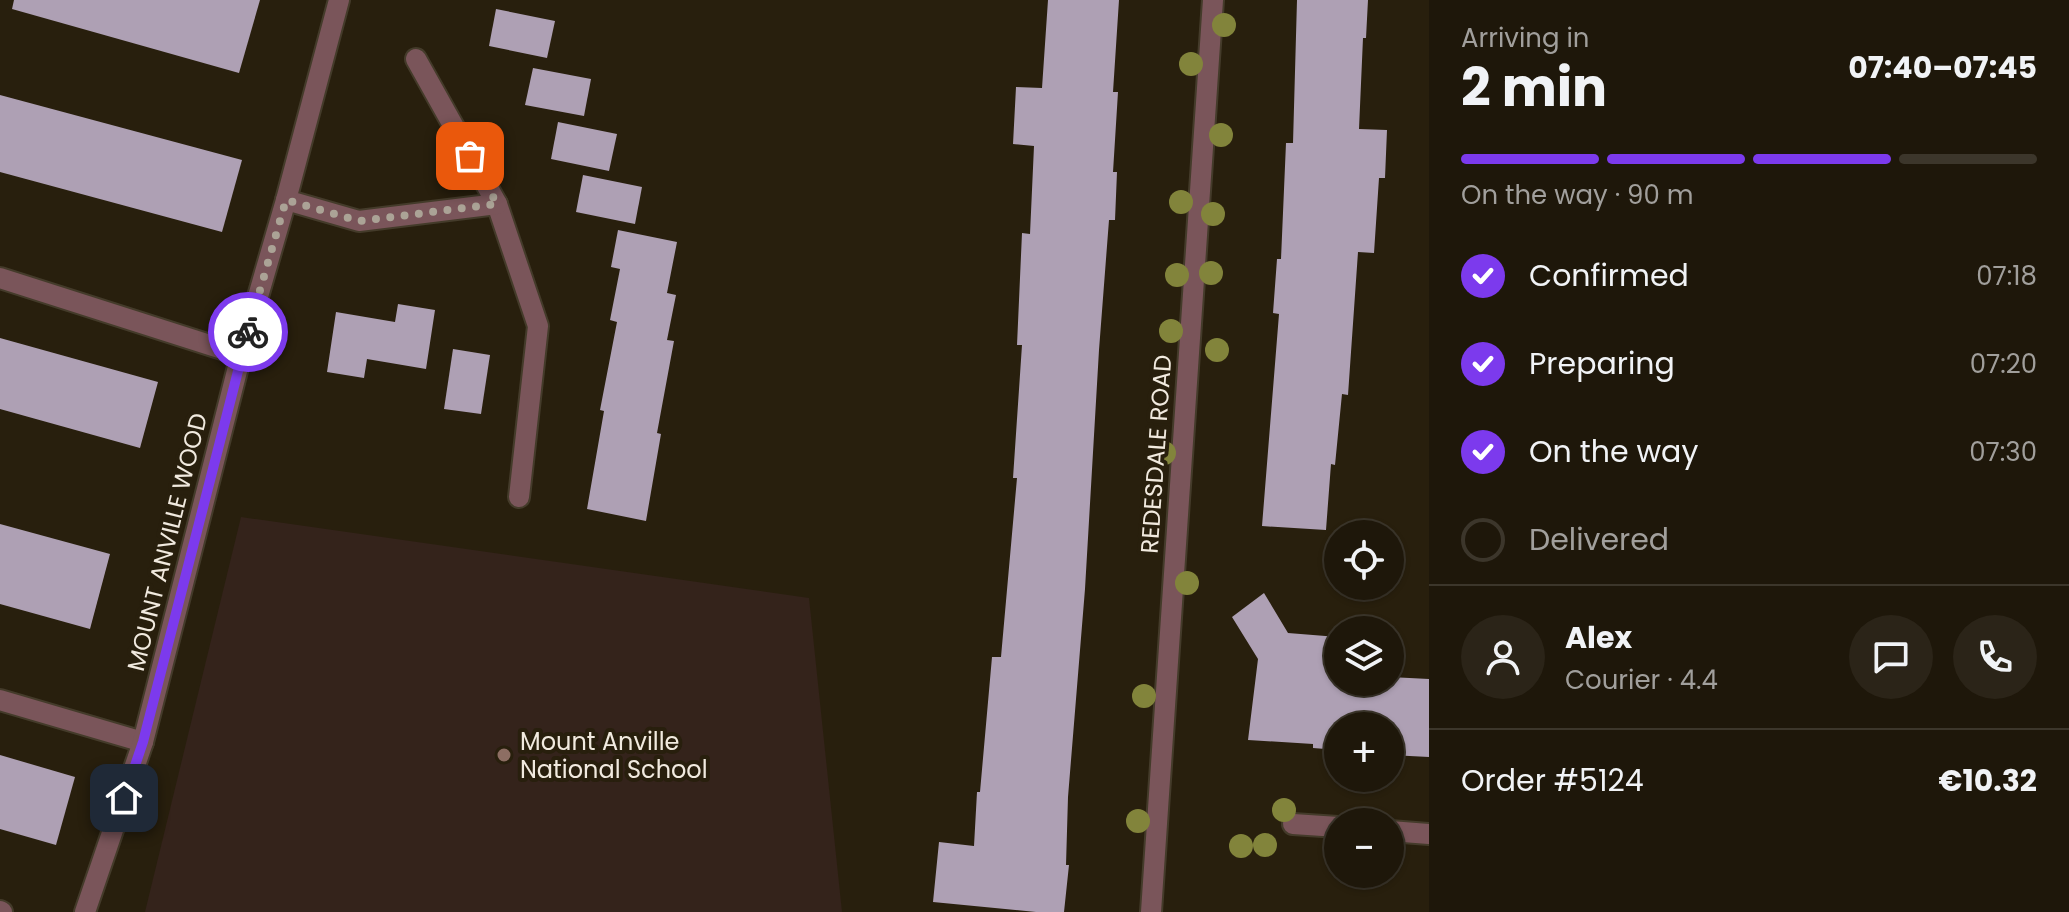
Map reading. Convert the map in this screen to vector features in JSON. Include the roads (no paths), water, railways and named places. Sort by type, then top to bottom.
[{"type":"street","name":"MOUNT ANVILLE WOOD","points":[[85,912],[143,742],[241,355],[339,0]]},
{"type":"street","name":"REDESDALE ROAD","points":[[1151,912],[1213,0]]},
{"type":"street","points":[[416,59],[497,204],[538,326],[519,497]]},
{"type":"street","points":[[286,200],[359,221],[497,204]]},
{"type":"street","points":[[0,278],[241,355]]},
{"type":"street","points":[[0,700],[143,742]]},
{"type":"street","points":[[1293,824],[1324,826]]},
{"type":"street","points":[[1404,832],[1429,834]]},
{"type":"place","name":"Mount Anville National School","points":[[504,755]]}]
